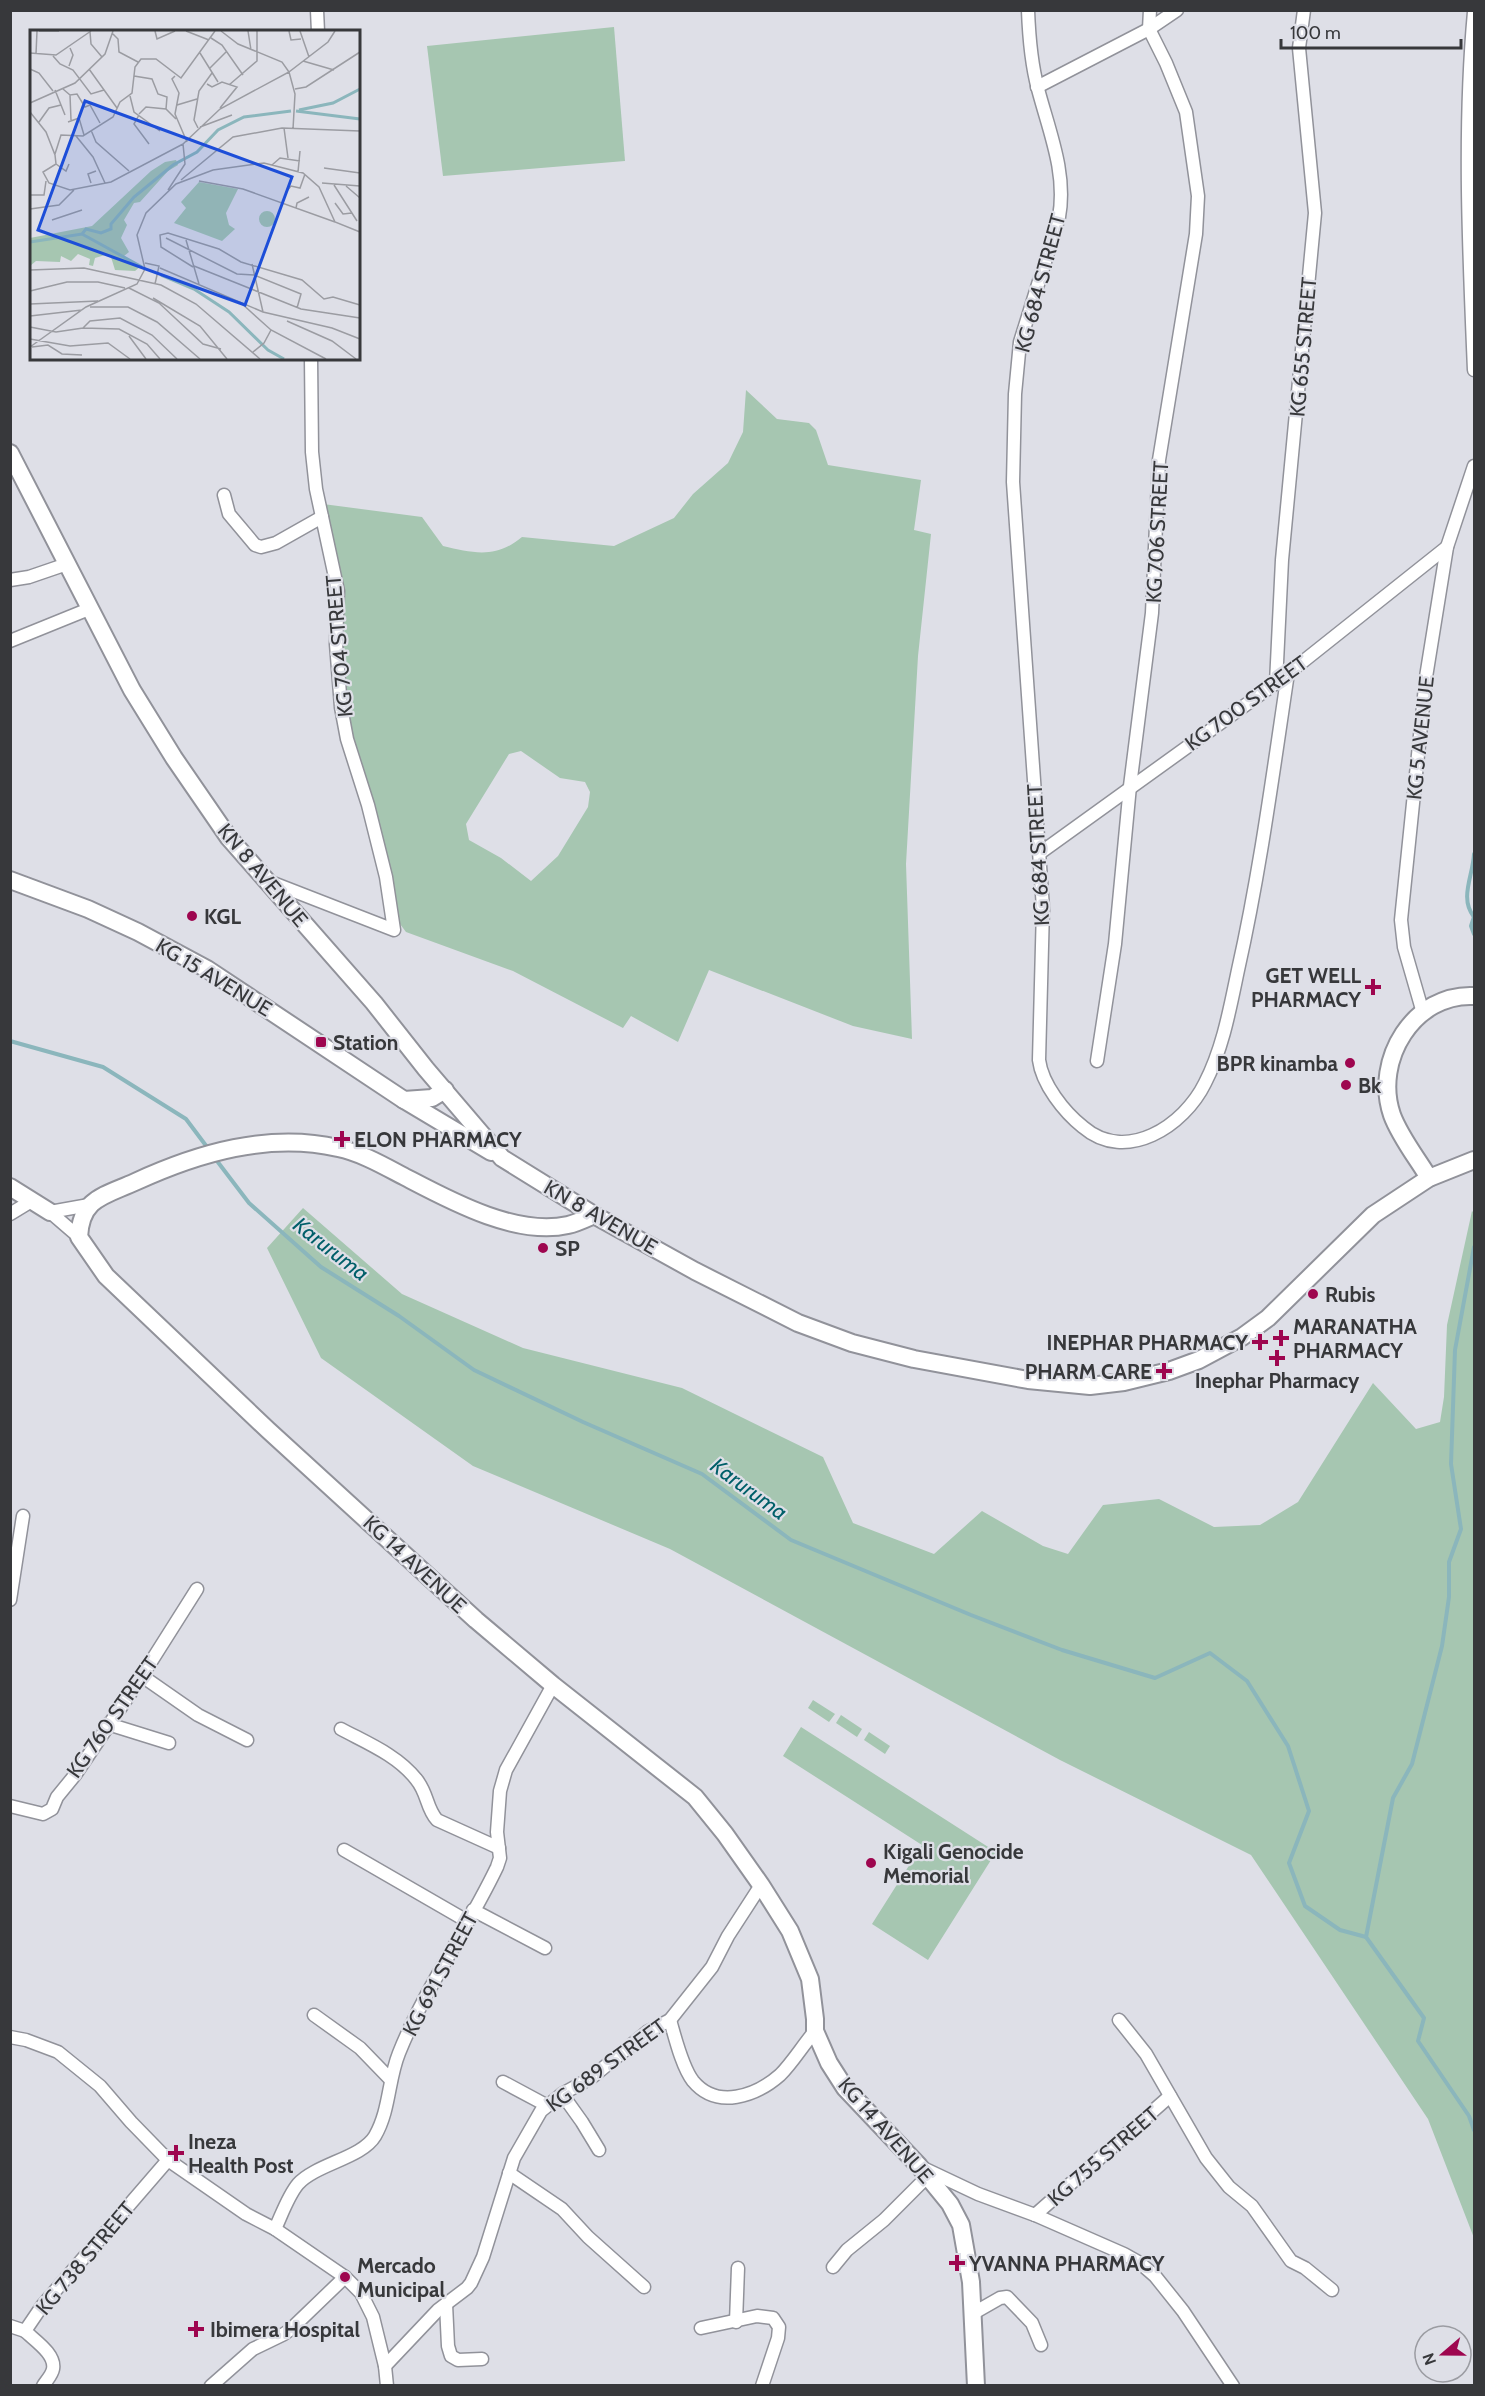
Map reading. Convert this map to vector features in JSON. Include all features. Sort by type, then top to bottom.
[{"type":"main road","name":"KN 8 AVENUE","points":[[10,453],[132,690],[174,758],[229,838],[374,1003],[426,1069],[502,1158],[594,1215],[694,1271],[788,1318],[852,1343],[914,1359],[1028,1380],[1090,1386],[1124,1382],[1169,1371],[1199,1360],[1242,1337],[1268,1318],[1373,1215],[1429,1178],[1474,1160]]},
{"type":"main road","name":"KG 15 AVENUE","points":[[10,880],[98,913],[207,969],[431,1116],[502,1158]]},
{"type":"main road","points":[[1429,1178],[1392,1117],[1388,1101],[1387,1079],[1393,1052],[1407,1027],[1423,1012],[1455,998],[1474,996]]},
{"type":"main road","points":[[408,1100],[426,1069]]},
{"type":"main road","points":[[408,1100],[432,1098],[445,1090]]},
{"type":"main road","points":[[431,1116],[459,1107]]},
{"type":"main road","points":[[79,1238],[82,1215],[89,1205],[108,1194],[150,1175],[230,1148],[268,1143],[295,1143],[349,1150],[436,1193],[504,1221],[554,1227],[568,1225],[594,1215]]},
{"type":"main road","points":[[10,1187],[50,1212]]},
{"type":"main road","name":"KG 14 AVENUE","points":[[79,1238],[106,1276],[476,1620],[553,1685],[695,1797],[761,1885],[790,1931],[810,1979],[816,2019],[815,2031],[829,2063],[845,2088],[923,2171],[950,2204],[961,2224],[969,2271],[976,2385]]},
{"type":"street","points":[[317,10],[318,30]]},
{"type":"street","name":"KG 684 STREET","points":[[1028,10],[1030,46],[1037,87],[1056,153],[1062,201],[1020,342],[1014,394],[1013,482],[1043,908],[1039,1060],[1042,1074],[1068,1113],[1093,1135],[1125,1143],[1151,1137],[1187,1109],[1210,1073],[1225,1028],[1250,915],[1288,674]]},
{"type":"street","points":[[1149,28],[1150,10]]},
{"type":"street","points":[[1037,87],[1149,28],[1177,10]]},
{"type":"street","name":"KG 655 STREET","points":[[1276,683],[1282,560],[1315,213],[1299,48],[1304,10]]},
{"type":"street","points":[[1474,12],[1470,268],[1474,370]]},
{"type":"street","name":"KG 706 STREET","points":[[1097,1061],[1115,944],[1130,786],[1152,613],[1159,460],[1196,234],[1198,196],[1186,112],[1167,63],[1149,28]]},
{"type":"street","name":"KG 704 STREET","points":[[267,880],[394,930],[386,877],[343,718],[336,644],[338,591],[322,517],[312,452],[311,360]]},
{"type":"street","name":"KG 5 AVENUE","points":[[1423,1012],[1404,947],[1401,920],[1426,677],[1447,547],[1474,466]]},
{"type":"street","points":[[224,495],[230,514],[255,545],[261,547],[276,543],[322,517]]},
{"type":"street","name":"KG 700 STREET","points":[[1040,853],[1288,674],[1447,547]]},
{"type":"street","points":[[10,580],[29,577],[67,564]]},
{"type":"street","points":[[10,641],[89,609]]},
{"type":"street","points":[[10,1214],[33,1200]]},
{"type":"street","points":[[50,1212],[89,1205]]},
{"type":"street","points":[[50,1212],[79,1238]]},
{"type":"street","points":[[10,1600],[23,1516]]},
{"type":"street","name":"KG 760 STREET","points":[[10,1806],[43,1814],[49,1812],[198,1589]]},
{"type":"street","points":[[142,1676],[198,1715],[247,1740]]},
{"type":"street","name":"KG 691 STREET","points":[[275,2229],[298,2185],[315,2172],[341,2160],[374,2138],[388,2104],[391,2080],[399,2053],[497,1867],[500,1791],[506,1770],[553,1685]]},
{"type":"street","points":[[108,1724],[169,1743]]},
{"type":"street","points":[[341,1728],[401,1762],[425,1792],[429,1806],[437,1820],[499,1848]]},
{"type":"street","points":[[344,1850],[470,1916],[544,1948]]},
{"type":"street","name":"KG 689 STREET","points":[[386,2366],[438,2310],[467,2289],[471,2283],[483,2258],[514,2158],[546,2105],[591,2078],[647,2032],[670,2020],[712,1967],[728,1936],[761,1885]]},
{"type":"street","points":[[314,2015],[360,2048],[391,2080]]},
{"type":"street","points":[[670,2020],[692,2079],[702,2090],[732,2098],[752,2094],[780,2074],[815,2031]]},
{"type":"street","points":[[1119,2020],[1146,2054],[1206,2158],[1229,2187],[1252,2206],[1291,2260],[1332,2290]]},
{"type":"street","points":[[10,2037],[26,2040],[58,2052],[80,2067],[168,2160],[246,2214],[275,2229],[345,2277],[361,2293],[373,2318],[386,2366],[387,2385]]},
{"type":"street","points":[[503,2082],[546,2105]]},
{"type":"street","points":[[562,2094],[599,2150]]},
{"type":"street","name":"KG 755 STREET","points":[[1035,2215],[1170,2096]]},
{"type":"street","name":"KG 738 STREET","points":[[43,2385],[53,2371],[54,2365],[45,2350],[25,2331],[42,2306],[168,2160]]},
{"type":"street","points":[[833,2267],[847,2250],[884,2220],[923,2171],[1035,2215],[1124,2254],[1155,2276],[1183,2311],[1233,2385]]},
{"type":"street","points":[[509,2172],[562,2209],[644,2287]]},
{"type":"street","points":[[736,2322],[738,2268]]},
{"type":"street","points":[[211,2385],[253,2349],[291,2329],[345,2277]]},
{"type":"street","points":[[972,2314],[1000,2298],[1007,2298],[1032,2323],[1041,2345]]},
{"type":"street","points":[[446,2304],[448,2346],[451,2356],[458,2360],[482,2359]]},
{"type":"street","points":[[701,2328],[757,2316],[773,2318],[779,2327],[778,2338],[762,2385]]},
{"type":"street","points":[[10,2326],[25,2331]]},
{"type":"green space","points":[[614,27],[625,161],[443,176],[427,46]]},
{"type":"green space","points":[[746,390],[777,419],[809,423],[816,430],[828,465],[921,480],[914,530],[931,534],[918,656],[906,864],[912,1039],[853,1026],[709,970],[678,1042],[631,1016],[623,1028],[513,971],[406,932],[400,924],[374,831],[345,746],[340,585],[323,504],[422,517],[443,546],[464,551],[484,552],[503,549],[522,537],[614,546],[674,518],[693,494],[728,463],[743,432]],"holes":[[[521,751],[560,778],[585,782],[590,792],[588,807],[558,856],[531,881],[501,858],[469,840],[466,824],[509,754]]]},
{"type":"green space","points":[[303,1208],[402,1294],[523,1348],[682,1388],[823,1457],[853,1523],[934,1554],[982,1511],[1043,1546],[1068,1554],[1103,1505],[1159,1499],[1214,1527],[1260,1525],[1298,1502],[1373,1383],[1416,1429],[1440,1422],[1444,1397],[1447,1325],[1472,1211],[1474,1213],[1474,2238],[1428,2119],[1251,1855],[1060,1760],[670,1549],[473,1466],[321,1358],[267,1248]]},
{"type":"green space","points":[[813,1700],[835,1714],[829,1722],[808,1708]]},
{"type":"green space","points":[[841,1715],[862,1729],[857,1737],[836,1723]]},
{"type":"green space","points":[[801,1727],[996,1852],[928,1960],[872,1924],[922,1845],[783,1756]]},
{"type":"green space","points":[[869,1732],[890,1746],[885,1754],[864,1740]]},
{"type":"waterway","points":[[1474,854],[1467,895],[1474,917]]},
{"type":"waterway","points":[[1474,917],[1471,926],[1474,934]]},
{"type":"waterway","name":"Karuruma","points":[[10,1041],[103,1067],[186,1119],[210,1151]]},
{"type":"waterway","name":"Karuruma","points":[[214,1157],[249,1203],[321,1267],[399,1316],[474,1370],[583,1422],[702,1474],[791,1540],[1062,1650],[1155,1678],[1210,1653],[1247,1681],[1288,1746],[1309,1811],[1289,1863],[1305,1906],[1340,1930],[1366,1937]]},
{"type":"waterway","points":[[1474,1247],[1455,1350],[1451,1464],[1461,1529],[1449,1562],[1449,1597],[1442,1646],[1412,1764],[1393,1798],[1366,1937],[1424,2018],[1418,2041],[1469,2116],[1474,2130]]},
{"type":"place","name":"KGL","points":[[192,916]]},
{"type":"place","name":"GET WELL PHARMACY","points":[[1373,987]]},
{"type":"place","name":"Station","points":[[321,1042]]},
{"type":"place","name":"BPR kinamba","points":[[1350,1063]]},
{"type":"place","name":"Bk","points":[[1346,1085]]},
{"type":"place","name":"ELON PHARMACY","points":[[342,1139]]},
{"type":"place","name":"SP","points":[[543,1248]]},
{"type":"place","name":"Rubis","points":[[1313,1294]]},
{"type":"place","name":"MARANATHA PHARMACY","points":[[1281,1338]]},
{"type":"place","name":"INEPHAR PHARMACY","points":[[1260,1342]]},
{"type":"place","name":"Inephar Pharmacy","points":[[1277,1358]]},
{"type":"place","name":"PHARM CARE","points":[[1164,1371]]},
{"type":"place","name":"Kigali Genocide Memorial","points":[[871,1863]]},
{"type":"place","name":"Ineza Health Post","points":[[176,2153]]},
{"type":"place","name":"YVANNA PHARMACY","points":[[957,2263]]},
{"type":"place","name":"Mercado Municipal","points":[[345,2277]]},
{"type":"place","name":"Ibimera Hospital","points":[[196,2329]]}]
